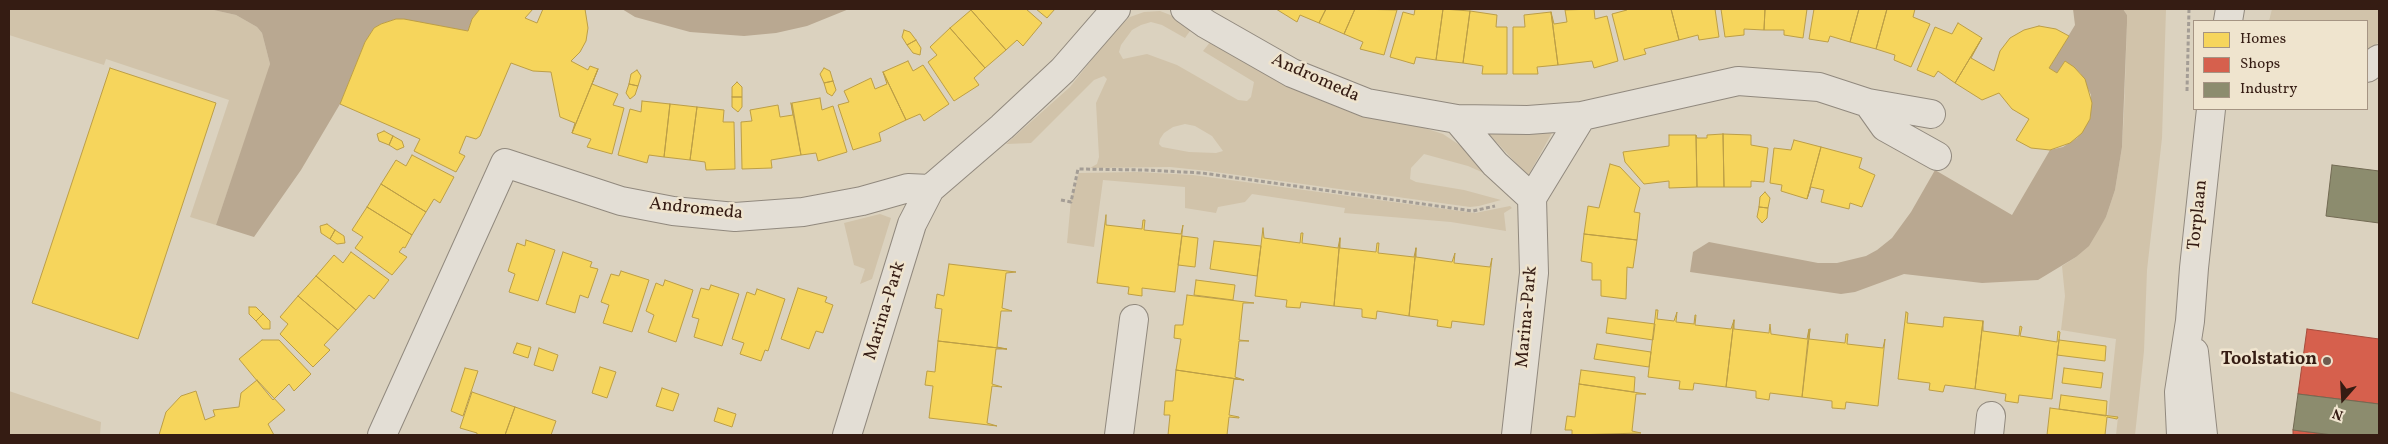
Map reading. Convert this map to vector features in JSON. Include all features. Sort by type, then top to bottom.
[{"type":"street","points":[[930,188],[1002,127],[1063,70],[1116,9]]},
{"type":"street","name":"Andromeda","points":[[1185,9],[1206,24],[1292,73],[1368,103],[1456,119],[1528,120],[1582,116],[1738,81],[1819,86],[1868,103],[1931,114]]},
{"type":"street","points":[[2368,67],[2379,58]]},
{"type":"street","points":[[1868,103],[1885,127],[1937,156]]},
{"type":"street","name":"Torplaan","points":[[2181,435],[2179,392],[2190,320],[2211,110]]},
{"type":"street","points":[[1456,119],[1495,164],[1532,198],[1582,116]]},
{"type":"street","name":"Andromeda","points":[[382,435],[505,163],[622,201],[673,211],[735,217],[803,212],[862,201],[908,188],[930,188]]},
{"type":"street","name":"Marina-Park","points":[[847,435],[912,224],[930,188]]},
{"type":"street","name":"Marina-Park","points":[[1516,435],[1534,273],[1532,198]]},
{"type":"street","points":[[1118,435],[1134,319]]},
{"type":"street","name":"Torplaan","points":[[2190,320],[2203,435]]},
{"type":"path","points":[[1061,200],[1071,202],[1078,169],[1145,170],[1202,173],[1473,211]]},
{"type":"shaded area","points":[[9,9],[209,9],[236,15],[257,27],[262,33],[270,64],[269,70],[216,225],[190,217],[229,100],[106,59],[104,65],[9,35]]},
{"type":"shaded area","points":[[209,9],[480,9],[472,19],[468,31],[396,19],[374,28],[365,42],[340,104],[301,170],[254,237],[216,225],[270,64],[262,33],[257,27],[236,15]]},
{"type":"shaded area","points":[[622,9],[849,9],[807,26],[776,33],[744,36],[690,32],[635,17]]},
{"type":"shaded area","points":[[2073,9],[2123,9],[2127,15],[2122,147],[2115,190],[2106,217],[2098,231],[2089,246],[2076,257],[2038,280],[1982,283],[1904,274],[1855,292],[1841,294],[1690,272],[1693,252],[1709,242],[1818,263],[1837,263],[1866,256],[1892,238],[1911,212],[1935,170],[2012,215],[2050,150],[2063,147],[2077,138],[2090,119],[2091,95],[2080,73],[2065,61],[2057,73],[2049,68],[2075,25]]},
{"type":"shaded area","points":[[2123,9],[2166,9],[2162,138],[2147,270],[2144,351],[2135,435],[2116,435],[2118,417],[2108,415],[2116,339],[2061,330],[2065,296],[2062,266],[2076,257],[2106,217],[2115,190],[2122,147],[2124,112],[2127,15]]},
{"type":"shaded area","points":[[2272,9],[2379,9],[2379,42],[2368,51],[2368,20],[2269,20]]},
{"type":"shaded area","points":[[1160,11],[1178,18],[1192,28],[1185,38],[1162,25],[1151,22],[1141,25],[1132,30],[1121,45],[1119,52],[1123,59],[1147,54],[1177,65],[1238,100],[1247,101],[1251,97],[1254,82],[1203,51],[1211,41],[1246,63],[1289,85],[1443,134],[1467,150],[1493,177],[1468,166],[1424,154],[1411,168],[1410,179],[1416,182],[1464,190],[1501,200],[1470,207],[1170,167],[1090,168],[1097,164],[1099,157],[1096,103],[1107,79],[1104,76],[1094,80],[1031,143],[1006,144],[1070,87],[1116,29],[1130,17],[1144,12]],"holes":[[[1185,124],[1195,126],[1212,136],[1223,151],[1216,153],[1189,152],[1162,147],[1159,144],[1164,133],[1173,127]]]},
{"type":"shaded area","points":[[1553,131],[1528,176],[1488,133]]},
{"type":"shaded area","points":[[1138,172],[1193,175],[1475,213],[1510,206],[1512,208],[1504,213],[1506,231],[1451,222],[1344,213],[1345,208],[1252,194],[1245,202],[1218,207],[1216,213],[1185,208],[1185,187],[1103,180],[1094,247],[1067,243],[1071,200],[1079,173]]},
{"type":"shaded area","points":[[880,214],[891,218],[872,279],[860,284],[865,269],[854,265],[844,223]]},
{"type":"shaded area","points":[[9,391],[101,422],[100,435],[9,435]]},
{"type":"building: Homes","points":[[480,9],[533,9],[525,18],[537,23],[543,9],[585,9],[588,28],[586,41],[580,52],[571,61],[588,70],[590,66],[598,69],[572,133],[575,123],[560,117],[551,72],[533,71],[511,63],[480,136],[476,139],[466,136],[459,153],[465,156],[456,172],[414,151],[420,139],[340,104],[365,42],[374,28],[396,19],[404,19],[468,31],[472,19]]},
{"type":"building: Homes","points":[[972,9],[1026,9],[1042,23],[1023,46],[1017,40],[1006,50]]},
{"type":"building: Homes","points":[[1036,9],[1055,9],[1047,18]]},
{"type":"building: Homes","points":[[1276,9],[1326,9],[1319,23],[1300,15],[1297,22]]},
{"type":"building: Homes","points":[[1326,9],[1355,9],[1344,34],[1319,23]]},
{"type":"building: Homes","points":[[1355,9],[1397,10],[1384,55],[1360,49],[1363,42],[1344,34]]},
{"type":"building: Homes","points":[[1415,9],[1443,9],[1436,60],[1416,57],[1414,64],[1390,57],[1403,12],[1414,15]]},
{"type":"building: Homes","points":[[1443,9],[1470,11],[1463,63],[1436,60]]},
{"type":"building: Homes","points":[[1594,9],[1595,19],[1607,16],[1618,61],[1594,68],[1592,61],[1558,65],[1551,12],[1554,24],[1567,22],[1565,10]]},
{"type":"building: Homes","points":[[1627,9],[1671,9],[1679,40],[1644,49],[1646,54],[1624,60],[1612,14]]},
{"type":"building: Homes","points":[[1671,9],[1715,9],[1719,37],[1699,40],[1698,35],[1679,40]]},
{"type":"building: Homes","points":[[1721,9],[1765,9],[1764,30],[1744,29],[1744,35],[1725,37]]},
{"type":"building: Homes","points":[[1765,9],[1807,9],[1803,38],[1784,35],[1784,30],[1764,30]]},
{"type":"building: Homes","points":[[1814,9],[1859,9],[1850,42],[1830,36],[1828,42],[1809,39]]},
{"type":"building: Homes","points":[[1859,9],[1887,9],[1876,49],[1850,42]]},
{"type":"building: Homes","points":[[1887,9],[1915,9],[1913,17],[1930,24],[1911,67],[1894,60],[1895,55],[1876,49]]},
{"type":"building: Homes","points":[[971,10],[1006,50],[985,68],[950,28]]},
{"type":"building: Homes","points":[[1470,11],[1497,15],[1496,27],[1507,27],[1507,74],[1482,74],[1483,66],[1463,63]]},
{"type":"building: Homes","points":[[1551,12],[1558,65],[1537,67],[1538,74],[1513,74],[1513,27],[1525,27],[1524,15]]},
{"type":"building: Homes","points":[[1958,23],[1982,38],[1955,83],[1938,71],[1934,77],[1917,70],[1935,27],[1952,34]]},
{"type":"building: Homes","points":[[2039,26],[2056,29],[2069,36],[2049,68],[2057,73],[2065,61],[2074,67],[2085,79],[2092,103],[2090,119],[2082,133],[2070,143],[2050,150],[2031,148],[2016,140],[2029,119],[2012,109],[1999,93],[1982,100],[1955,83],[1982,38],[1971,58],[1994,71],[2000,51],[2010,38],[2024,30]]},
{"type":"building: Homes","points":[[950,28],[985,68],[974,78],[979,85],[954,101],[928,62],[937,55],[930,47]]},
{"type":"building: Homes","points":[[904,30],[910,32],[916,40],[907,45],[902,37]]},
{"type":"building: Homes","points":[[916,40],[921,48],[920,55],[913,53],[907,45]]},
{"type":"building: Homes","points":[[908,61],[913,71],[923,65],[949,104],[924,121],[920,114],[906,120],[883,72]]},
{"type":"building: Homes","points":[[110,68],[216,103],[138,339],[32,303]]},
{"type":"building: Homes","points":[[824,68],[830,71],[833,81],[824,83],[820,74]]},
{"type":"building: Homes","points":[[598,69],[592,84],[618,94],[613,105],[624,108],[612,154],[587,147],[591,139],[572,133]]},
{"type":"building: Homes","points":[[637,70],[641,76],[638,86],[629,84],[631,74]]},
{"type":"building: Homes","points":[[883,72],[906,120],[879,133],[881,141],[853,150],[838,105],[849,102],[844,91],[871,78],[875,89],[887,84]]},
{"type":"building: Homes","points":[[833,81],[836,90],[832,96],[827,93],[824,83]]},
{"type":"building: Homes","points":[[737,82],[742,87],[742,97],[732,97],[732,87]]},
{"type":"building: Homes","points":[[629,84],[638,86],[635,95],[630,99],[626,93]]},
{"type":"building: Homes","points":[[732,97],[742,97],[742,107],[738,112],[732,107]]},
{"type":"building: Homes","points":[[820,98],[822,110],[833,106],[847,152],[818,161],[816,153],[801,155],[792,103]]},
{"type":"building: Homes","points":[[642,101],[670,104],[664,157],[649,155],[647,163],[618,155],[630,109],[641,112]]},
{"type":"building: Homes","points":[[791,103],[801,155],[771,160],[772,168],[742,169],[741,122],[752,121],[750,110],[778,105],[780,117],[793,115]]},
{"type":"building: Homes","points":[[670,104],[697,107],[690,160],[664,157]]},
{"type":"building: Homes","points":[[697,107],[724,110],[723,122],[734,122],[735,169],[706,170],[705,162],[690,160]]},
{"type":"building: Homes","points":[[384,131],[393,136],[389,145],[379,141],[377,134]]},
{"type":"building: Homes","points":[[1723,134],[1751,135],[1751,145],[1768,148],[1764,182],[1751,181],[1751,187],[1724,187]]},
{"type":"building: Homes","points":[[1723,134],[1724,187],[1697,187],[1696,135],[1697,138],[1707,138],[1707,135]]},
{"type":"building: Homes","points":[[1669,135],[1696,135],[1697,187],[1669,188],[1669,181],[1644,184],[1625,162],[1623,152],[1669,146]]},
{"type":"building: Homes","points":[[393,136],[402,141],[404,147],[397,150],[389,145]]},
{"type":"building: Homes","points":[[1794,140],[1821,147],[1807,199],[1781,191],[1782,185],[1770,183],[1774,148],[1791,150]]},
{"type":"building: Homes","points":[[1821,147],[1862,158],[1859,168],[1875,175],[1862,207],[1850,203],[1849,209],[1821,202],[1824,190],[1811,187],[1807,199]]},
{"type":"building: Homes","points":[[412,155],[454,177],[440,203],[434,199],[426,212],[381,184],[396,160],[406,166]]},
{"type":"building: Homes","points":[[1610,164],[1620,167],[1640,188],[1634,212],[1640,213],[1637,240],[1584,234],[1588,206],[1599,208]]},
{"type":"building: Homes","points":[[381,184],[426,212],[412,235],[367,207]]},
{"type":"building: Homes","points":[[1765,192],[1770,198],[1768,208],[1759,207],[1760,197]]},
{"type":"building: Homes","points":[[367,207],[412,235],[405,248],[403,247],[399,252],[407,257],[392,275],[355,248],[363,237],[352,230]]},
{"type":"building: Homes","points":[[1759,207],[1768,208],[1767,218],[1762,223],[1757,217]]},
{"type":"building: Homes","points":[[1106,215],[1106,225],[1142,229],[1143,220],[1145,220],[1144,230],[1181,234],[1183,225],[1175,292],[1142,288],[1142,296],[1128,294],[1129,287],[1097,283]]},
{"type":"building: Homes","points":[[327,224],[335,230],[330,239],[321,233],[320,226]]},
{"type":"building: Homes","points":[[1263,228],[1264,238],[1300,243],[1301,233],[1303,233],[1302,243],[1338,248],[1340,238],[1334,306],[1301,302],[1300,308],[1286,307],[1287,300],[1255,296]]},
{"type":"building: Homes","points":[[335,230],[344,236],[345,243],[337,244],[330,239]]},
{"type":"building: Homes","points":[[1584,234],[1637,240],[1633,268],[1627,267],[1626,299],[1601,296],[1601,280],[1592,280],[1592,263],[1581,261]]},
{"type":"building: Homes","points":[[1182,236],[1198,238],[1195,267],[1178,265]]},
{"type":"building: Homes","points":[[1340,238],[1340,248],[1376,252],[1377,243],[1379,243],[1378,253],[1414,257],[1416,248],[1409,316],[1377,311],[1376,319],[1362,317],[1362,309],[1334,306]]},
{"type":"building: Homes","points":[[526,240],[555,250],[538,301],[509,292],[515,274],[508,271],[517,243],[525,246]]},
{"type":"building: Homes","points":[[1214,241],[1261,246],[1257,276],[1210,269]]},
{"type":"building: Homes","points":[[1416,248],[1416,257],[1452,262],[1455,253],[1454,263],[1490,267],[1492,258],[1484,325],[1452,321],[1451,328],[1437,326],[1438,320],[1409,316]]},
{"type":"building: Homes","points":[[351,252],[389,280],[374,299],[369,295],[356,310],[316,276],[334,255],[343,263]]},
{"type":"building: Homes","points":[[563,252],[592,262],[590,267],[598,269],[588,298],[580,295],[575,313],[546,304]]},
{"type":"building: Homes","points":[[949,264],[1016,272],[1006,273],[1002,308],[1012,311],[1001,311],[997,347],[1007,349],[938,341],[942,309],[935,308],[937,294],[944,296]]},
{"type":"building: Homes","points":[[621,271],[649,280],[632,332],[603,323],[609,305],[601,302],[611,274],[619,276]]},
{"type":"building: Homes","points":[[316,276],[356,310],[338,330],[298,296]]},
{"type":"building: Homes","points":[[665,280],[693,290],[676,342],[648,332],[654,315],[646,311],[656,283],[663,286]]},
{"type":"building: Homes","points":[[1196,280],[1235,285],[1233,300],[1194,295]]},
{"type":"building: Homes","points":[[711,285],[739,294],[722,346],[694,337],[699,319],[692,317],[701,288],[709,290]]},
{"type":"building: Homes","points":[[798,288],[827,297],[825,302],[833,305],[823,333],[816,331],[809,349],[781,339]]},
{"type":"building: Homes","points":[[757,289],[785,299],[768,351],[765,350],[761,361],[740,354],[744,343],[732,339],[747,292],[755,295]]},
{"type":"building: Homes","points":[[1187,295],[1254,303],[1243,303],[1239,340],[1249,341],[1239,341],[1235,377],[1244,380],[1176,370],[1181,339],[1174,338],[1175,325],[1183,325]]},
{"type":"building: Homes","points":[[298,296],[338,330],[324,345],[330,350],[313,367],[280,334],[288,324],[280,317]]},
{"type":"building: Homes","points":[[249,307],[256,307],[263,314],[256,321],[249,314]]},
{"type":"building: Homes","points":[[1656,310],[1658,310],[1657,319],[1674,321],[1677,312],[1676,322],[1694,324],[1696,315],[1695,325],[1731,329],[1734,320],[1726,387],[1694,383],[1693,390],[1679,389],[1680,381],[1648,377]]},
{"type":"building: Homes","points":[[1906,312],[1908,313],[1907,323],[1943,327],[1944,317],[1983,321],[1975,389],[1945,385],[1943,392],[1929,390],[1930,383],[1898,379]]},
{"type":"building: Homes","points":[[263,314],[270,321],[270,329],[263,329],[256,321]]},
{"type":"building: Homes","points":[[1608,318],[1655,324],[1653,340],[1606,333]]},
{"type":"building: Homes","points":[[1734,320],[1734,329],[1769,333],[1770,324],[1771,334],[1807,339],[1809,329],[1802,397],[1770,393],[1769,400],[1756,398],[1756,391],[1726,387]]},
{"type":"building: Homes","points":[[1983,321],[1983,331],[2019,336],[2020,326],[2022,327],[2020,336],[2057,342],[2058,331],[2060,332],[2052,399],[2019,395],[2018,403],[2005,401],[2006,394],[1975,389]]},
{"type":"building: Homes","points":[[1810,329],[1809,339],[1845,343],[1846,334],[1848,334],[1847,344],[1883,348],[1885,339],[1878,406],[1846,402],[1845,409],[1832,408],[1832,401],[1802,397]]},
{"type":"building: Homes","points":[[262,340],[279,340],[311,374],[294,391],[289,384],[273,400],[239,359]]},
{"type":"building: Homes","points":[[2059,340],[2106,346],[2105,361],[2057,355]]},
{"type":"building: Homes","points":[[938,341],[1007,349],[996,349],[992,384],[1002,387],[992,386],[987,423],[997,426],[929,418],[933,386],[925,385],[927,371],[935,372]]},
{"type":"building: Homes","points":[[517,343],[531,347],[528,358],[513,353]]},
{"type":"building: Homes","points":[[1597,344],[1651,352],[1649,367],[1594,359]]},
{"type":"building: Homes","points":[[539,348],[558,355],[553,371],[534,365]]},
{"type":"building: Homes","points":[[600,367],[616,372],[607,398],[592,393]]},
{"type":"building: Homes","points":[[465,368],[478,371],[463,416],[451,411]]},
{"type":"building: Homes","points":[[2064,368],[2103,373],[2101,388],[2062,383]]},
{"type":"building: Homes","points":[[1176,370],[1244,380],[1234,379],[1229,415],[1239,418],[1229,417],[1227,435],[1168,435],[1170,415],[1164,415],[1165,401],[1173,401]]},
{"type":"building: Homes","points":[[1581,370],[1635,377],[1634,392],[1579,384]]},
{"type":"building: Homes","points":[[257,380],[285,410],[268,424],[274,435],[159,435],[166,412],[181,396],[196,391],[205,420],[215,416],[213,410],[239,407],[241,393]]},
{"type":"building: Homes","points":[[1579,384],[1646,394],[1636,394],[1632,431],[1641,433],[1572,435],[1572,430],[1565,430],[1567,416],[1575,417]]},
{"type":"building: Homes","points":[[662,388],[679,394],[673,411],[656,406]]},
{"type":"building: Homes","points":[[472,392],[515,407],[505,435],[477,435],[477,433],[460,428]]},
{"type":"building: Homes","points":[[2061,395],[2107,401],[2106,416],[2059,409]]},
{"type":"building: Homes","points":[[515,407],[556,421],[551,435],[505,435]]},
{"type":"building: Homes","points":[[718,408],[736,414],[732,427],[714,421]]},
{"type":"building: Homes","points":[[2050,408],[2118,417],[2117,419],[2107,417],[2105,435],[2047,435]]},
{"type":"building: Shops","points":[[2307,329],[2379,339],[2379,404],[2298,394]]},
{"type":"building: Shops","points":[[2293,430],[2333,435],[2293,435]]},
{"type":"building: Industry","points":[[2332,165],[2379,171],[2379,223],[2326,216]]},
{"type":"building: Industry","points":[[2298,394],[2379,404],[2379,435],[2333,435],[2293,430]]},
{"type":"place","name":"Toolstation","points":[[2327,361]]}]
